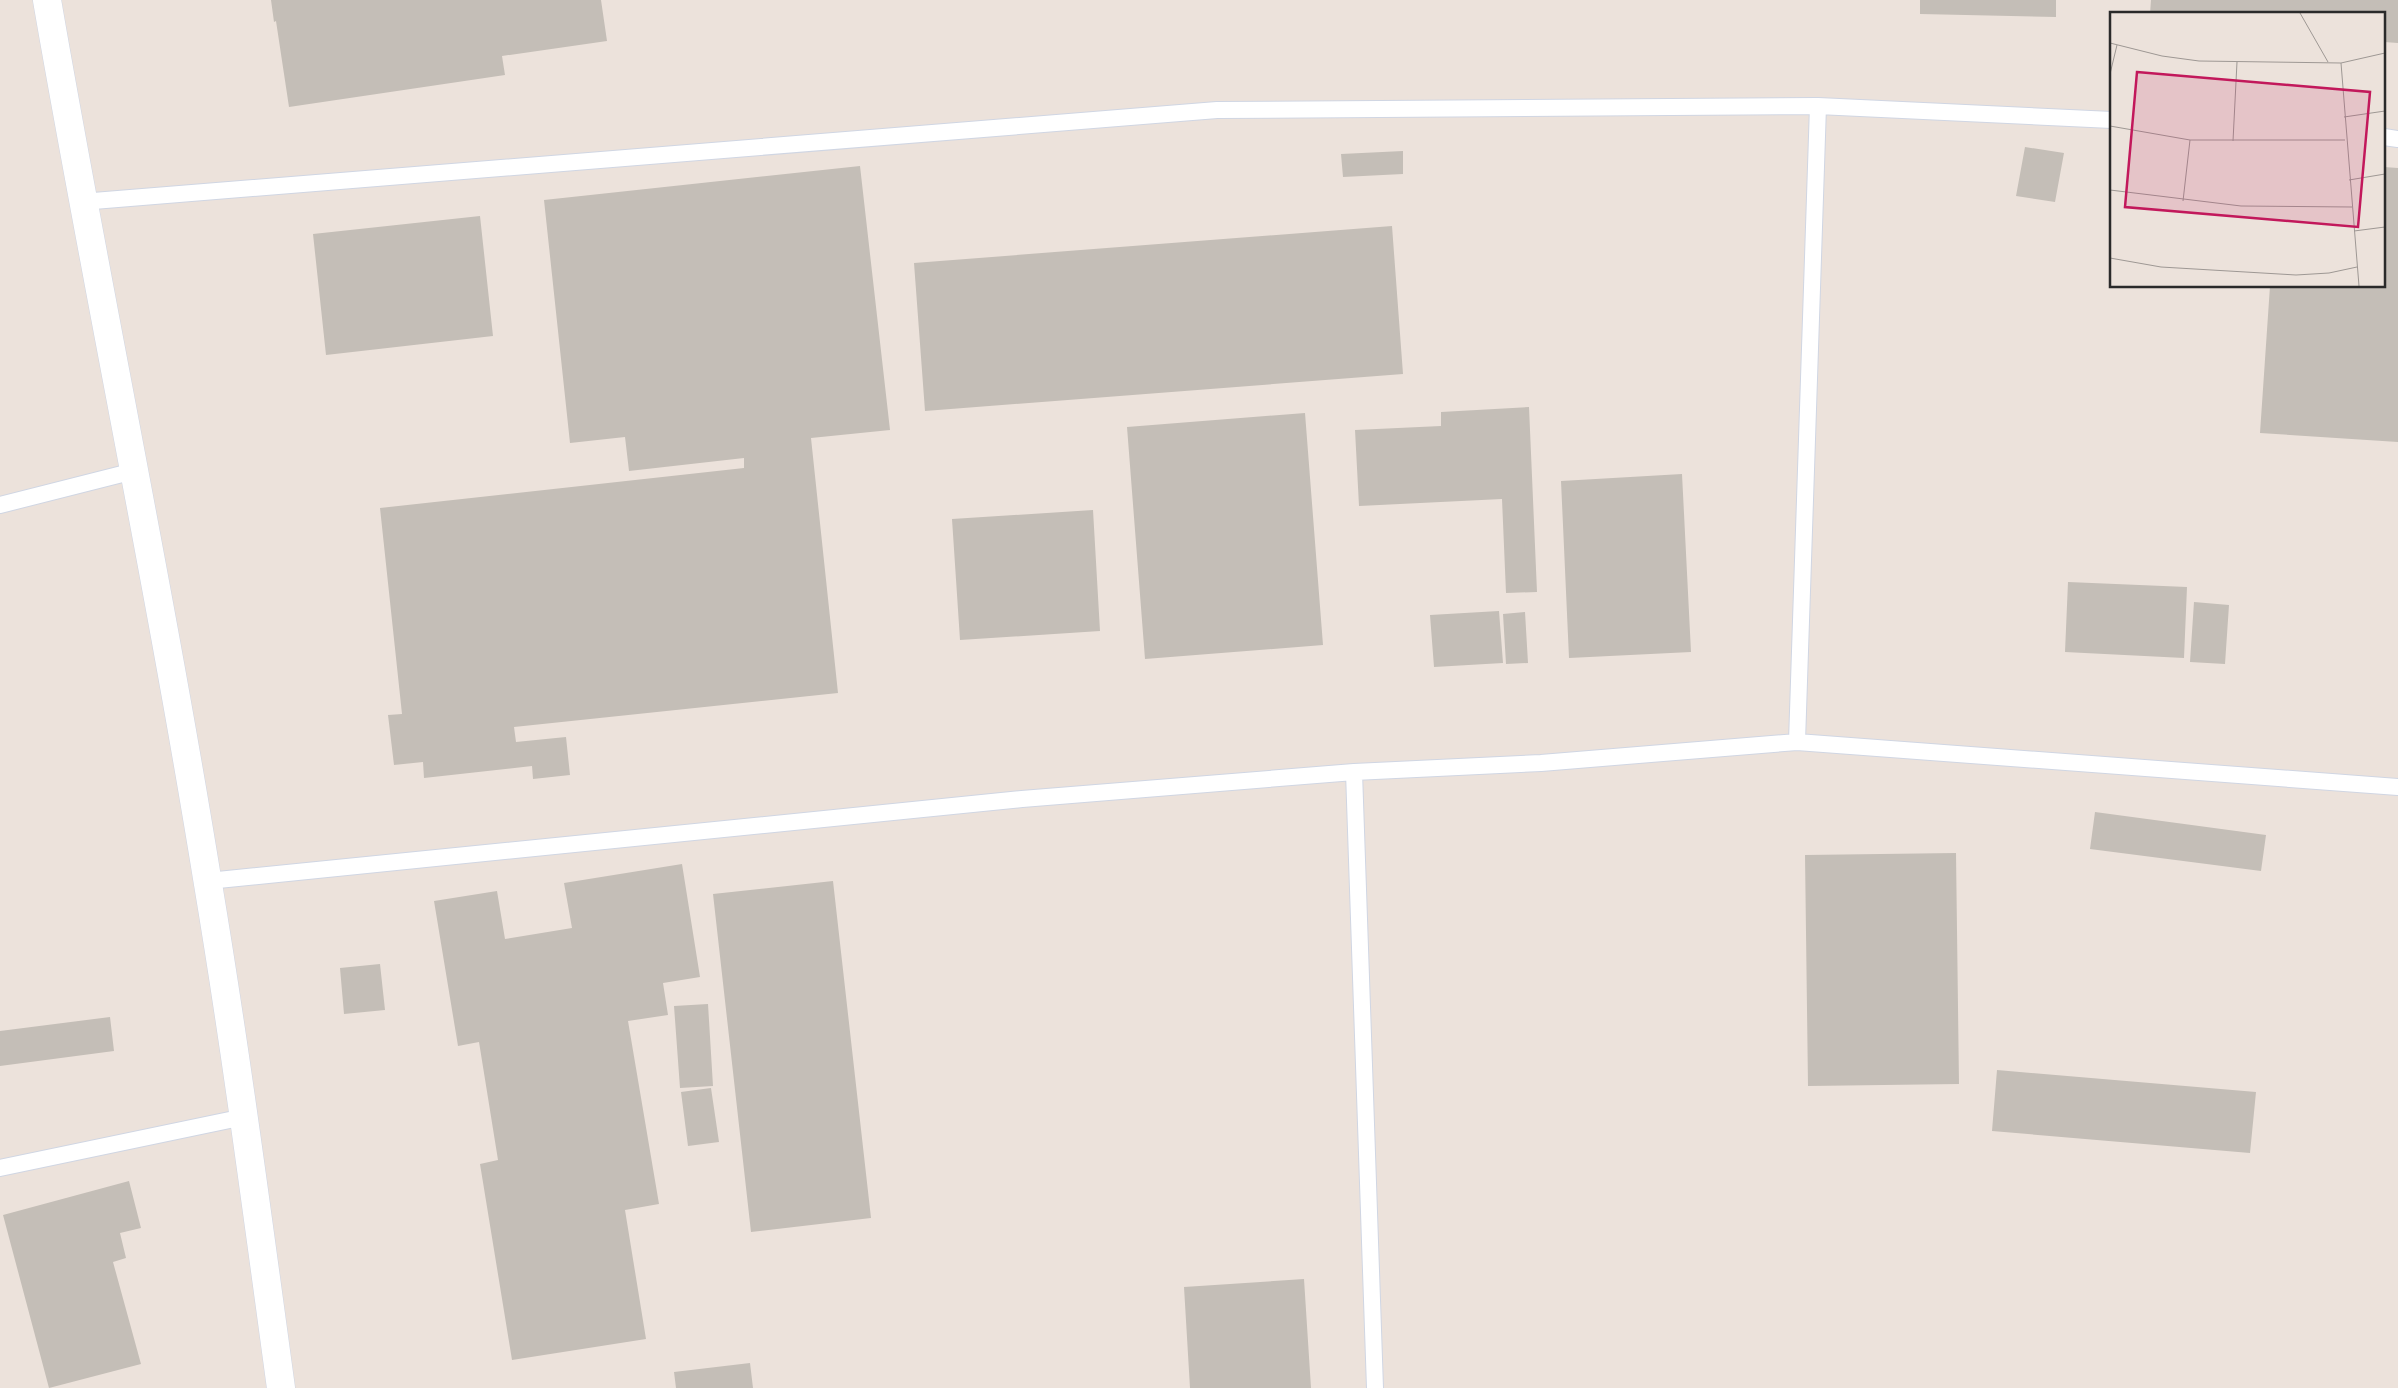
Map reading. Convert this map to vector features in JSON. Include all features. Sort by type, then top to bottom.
[{"type":"street","points":[[47,0],[82,202],[134,471],[208,882],[244,1117],[281,1388]]},
{"type":"lane","points":[[82,202],[1217,110],[1818,106],[2110,120]]},
{"type":"lane","points":[[1797,742],[1818,106]]},
{"type":"lane","points":[[0,505],[134,471]]},
{"type":"lane","points":[[208,882],[1022,799],[1354,772],[1541,763],[1797,742],[2398,787]]},
{"type":"lane","points":[[1354,772],[1375,1388]]},
{"type":"lane","points":[[0,1168],[244,1117]]},
{"type":"building","points":[[271,0],[601,0],[607,41],[502,56],[505,75],[289,107]]},
{"type":"building","points":[[1920,0],[2056,0],[2056,17],[1920,14]]},
{"type":"building","points":[[2151,0],[2398,0],[2398,43],[2386,42],[2386,12],[2150,12]]},
{"type":"building","points":[[2025,147],[2064,153],[2055,202],[2016,196]]},
{"type":"building","points":[[1403,151],[1403,174],[1343,177],[1341,154]]},
{"type":"building","points":[[860,166],[890,430],[811,438],[838,693],[514,727],[516,742],[566,737],[570,775],[533,779],[532,766],[424,778],[423,762],[394,765],[388,715],[402,714],[380,508],[744,468],[744,458],[629,471],[625,437],[570,443],[544,200]]},
{"type":"building","points":[[2386,167],[2398,168],[2398,442],[2260,433],[2270,288],[2386,288]]},
{"type":"building","points":[[480,216],[493,336],[326,355],[313,234]]},
{"type":"building","points":[[1392,226],[1403,374],[925,411],[914,263]]},
{"type":"building","points":[[1529,407],[1537,592],[1506,593],[1502,499],[1359,506],[1355,430],[1441,426],[1441,412]]},
{"type":"building","points":[[1305,413],[1323,645],[1145,659],[1127,427]]},
{"type":"building","points":[[1682,474],[1691,652],[1569,658],[1561,481]]},
{"type":"building","points":[[1093,510],[1100,631],[960,640],[952,519]]},
{"type":"building","points":[[2068,582],[2187,587],[2184,658],[2065,652]]},
{"type":"building","points":[[2194,602],[2229,605],[2225,664],[2190,662]]},
{"type":"building","points":[[1499,611],[1503,663],[1434,667],[1430,615]]},
{"type":"building","points":[[1525,612],[1528,663],[1506,664],[1503,614]]},
{"type":"building","points":[[2095,812],[2266,835],[2261,871],[2090,849]]},
{"type":"building","points":[[1956,853],[1959,1084],[1808,1086],[1805,855]]},
{"type":"building","points":[[682,864],[700,977],[663,983],[668,1015],[628,1021],[659,1204],[625,1210],[646,1339],[512,1360],[480,1164],[498,1160],[479,1042],[458,1046],[434,901],[497,891],[505,939],[572,928],[564,883]]},
{"type":"building","points":[[833,881],[871,1218],[751,1232],[713,894]]},
{"type":"building","points":[[380,964],[385,1010],[344,1014],[340,968]]},
{"type":"building","points":[[708,1004],[713,1086],[680,1088],[674,1006]]},
{"type":"building","points":[[110,1017],[114,1051],[0,1066],[0,1031]]},
{"type":"building","points":[[1997,1070],[2256,1092],[2250,1153],[1992,1131]]},
{"type":"building","points":[[711,1088],[719,1142],[688,1146],[681,1092]]},
{"type":"building","points":[[129,1181],[141,1228],[120,1233],[126,1258],[113,1262],[141,1364],[49,1388],[3,1215]]},
{"type":"building","points":[[1304,1279],[1311,1388],[1190,1388],[1184,1287]]},
{"type":"building","points":[[750,1363],[753,1388],[676,1388],[674,1372]]}]
